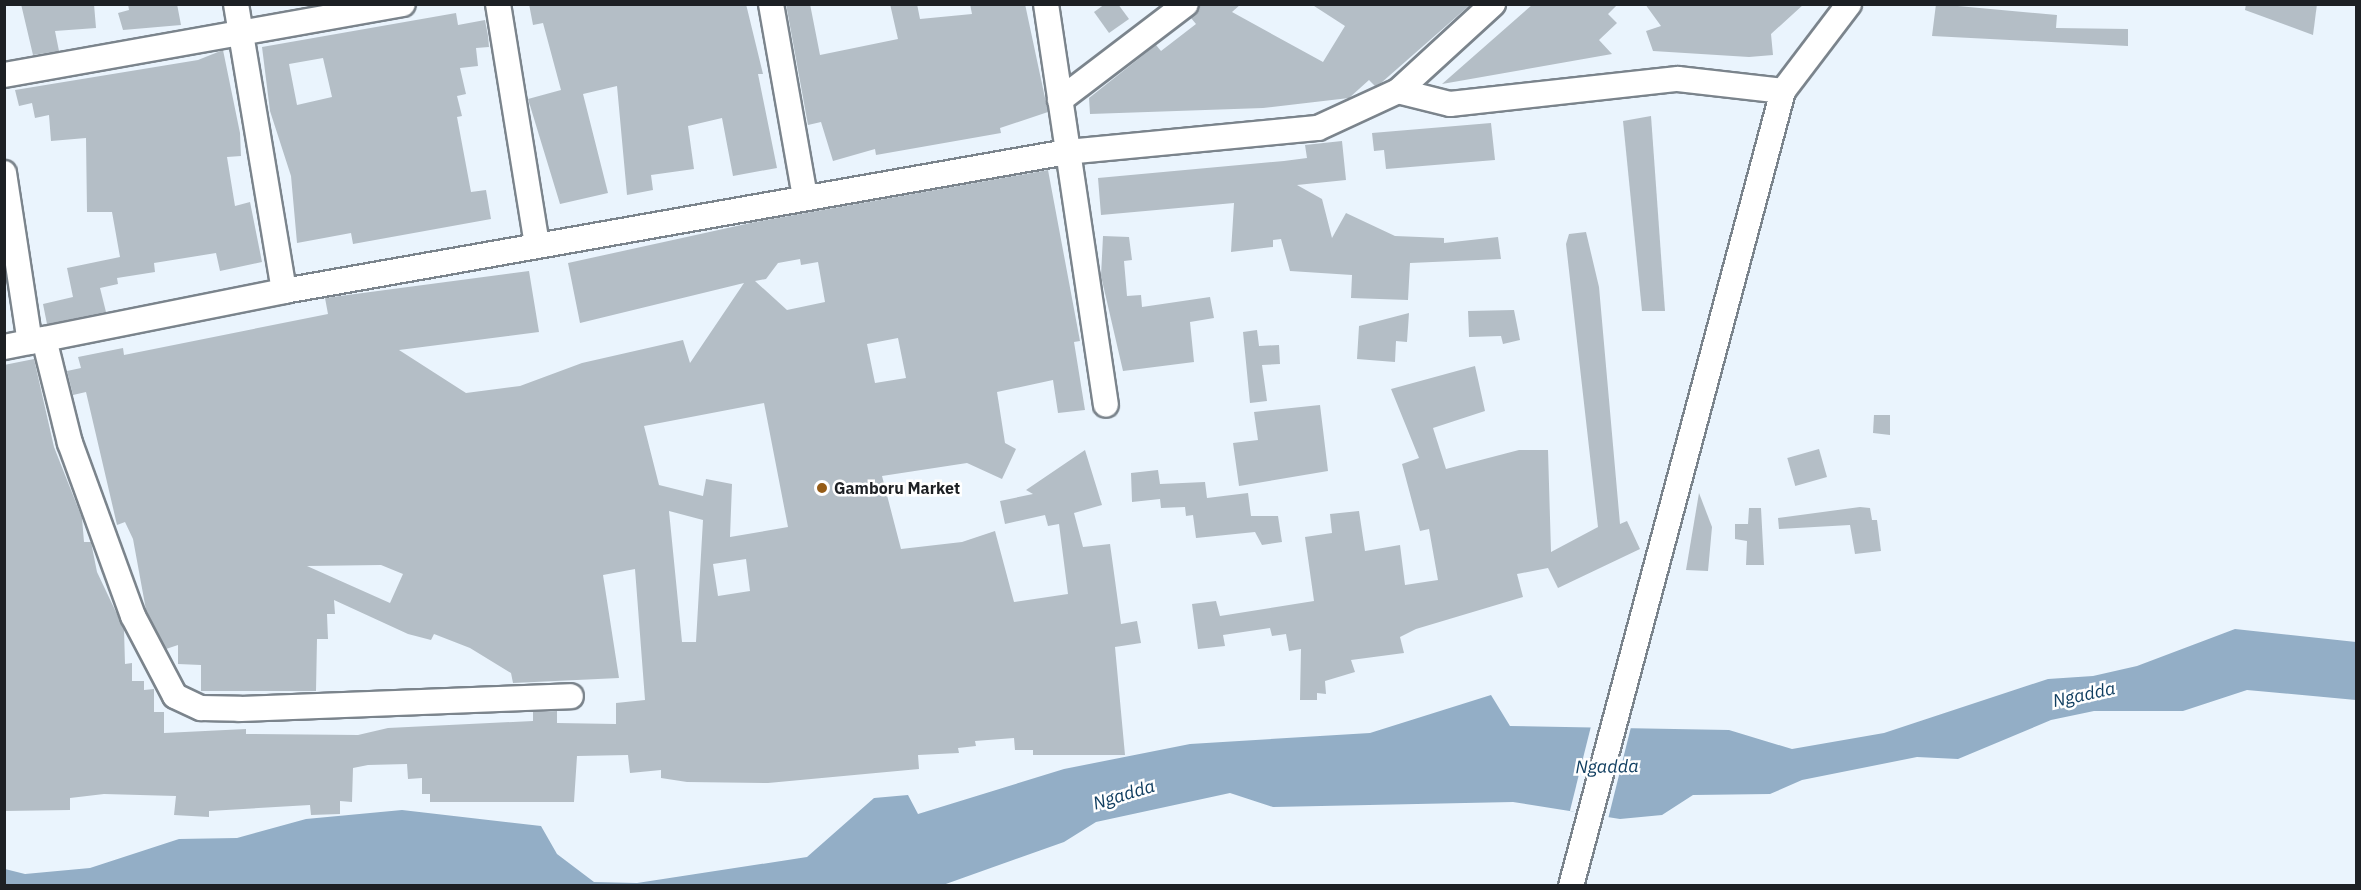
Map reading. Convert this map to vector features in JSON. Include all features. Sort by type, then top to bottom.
[{"type":"street","points":[[236,4],[284,291]]},
{"type":"street","points":[[4,75],[240,30],[403,4]]},
{"type":"street","points":[[498,4],[537,245]]},
{"type":"street","points":[[771,4],[805,196]]},
{"type":"street","points":[[1046,4],[1106,405]]},
{"type":"street","points":[[1060,100],[1186,4]]},
{"type":"street","points":[[4,347],[284,291],[805,196],[1067,152],[1318,128],[1398,91],[1493,4]]},
{"type":"street","points":[[1571,885],[1783,91],[1849,4]]},
{"type":"street","points":[[1398,91],[1450,104],[1677,79],[1783,91]]},
{"type":"street","points":[[4,173],[37,341],[70,443],[132,616],[174,696],[201,708],[240,709],[571,696]]},
{"type":"water","name":"Ngadda","points":[[2235,629],[2356,642],[2356,700],[2247,690],[2183,711],[2094,711],[2051,720],[1958,759],[1917,757],[1802,780],[1770,794],[1693,795],[1662,815],[1620,819],[1513,802],[1273,807],[1230,793],[1096,822],[1064,842],[943,885],[5,886],[5,869],[25,874],[90,868],[179,839],[237,838],[306,819],[402,810],[541,826],[557,854],[594,882],[637,883],[807,857],[874,798],[908,795],[918,814],[1064,769],[1190,744],[1370,733],[1491,695],[1510,726],[1729,730],[1792,749],[1884,733],[2048,679],[2093,676],[2137,666]]},
{"type":"pier","points":[[1593,718],[1631,727],[1608,820],[1570,811]]},
{"type":"building","points":[[21,4],[94,4],[96,28],[55,31],[59,51],[33,55]]},
{"type":"building","points":[[128,4],[177,4],[181,25],[123,30],[118,13],[129,10]]},
{"type":"building","points":[[529,4],[746,4],[763,74],[758,74],[777,168],[733,176],[722,118],[688,126],[694,169],[651,175],[653,190],[627,195],[617,86],[583,94],[608,193],[560,204],[528,99],[561,90],[543,23],[533,25]]},
{"type":"building","points":[[786,4],[810,4],[820,55],[898,39],[890,4],[917,4],[920,19],[972,14],[970,4],[1025,4],[1048,112],[1000,128],[1001,133],[876,155],[875,149],[833,161],[821,122],[808,125]]},
{"type":"building","points":[[1105,4],[1118,4],[1129,19],[1109,33],[1094,12]]},
{"type":"building","points":[[1200,4],[1241,4],[1232,12],[1323,62],[1345,26],[1311,4],[1471,4],[1381,83],[1375,86],[1369,80],[1349,98],[1263,108],[1090,114],[1089,98],[1156,45],[1161,51],[1196,24],[1191,18]]},
{"type":"building","points":[[1533,4],[1618,4],[1608,14],[1617,23],[1599,40],[1612,54],[1442,84]]},
{"type":"building","points":[[1645,4],[1804,4],[1771,34],[1773,55],[1749,57],[1653,51],[1646,31],[1661,26]]},
{"type":"building","points":[[1936,4],[2057,15],[2056,28],[2128,29],[2128,46],[1932,36]]},
{"type":"building","points":[[2246,4],[2317,4],[2313,35],[2245,10]]},
{"type":"building","points":[[456,13],[458,25],[485,20],[489,47],[476,48],[478,66],[460,68],[466,94],[457,96],[462,116],[457,117],[471,192],[486,190],[491,219],[353,244],[351,233],[297,243],[291,176],[270,111],[262,47]],"holes":[[[323,58],[332,97],[297,105],[289,64]]]},
{"type":"building","points":[[223,50],[240,133],[241,156],[227,157],[235,206],[250,202],[262,262],[220,271],[216,253],[154,263],[155,272],[117,278],[118,284],[100,288],[106,312],[47,324],[43,304],[73,297],[67,268],[120,257],[112,212],[87,212],[86,138],[51,141],[49,115],[35,118],[32,103],[19,106],[15,90],[198,60]]},
{"type":"building","points":[[1651,116],[1665,311],[1642,311],[1623,121]]},
{"type":"building","points":[[1491,123],[1495,160],[1386,169],[1384,150],[1374,151],[1372,133]]},
{"type":"building","points":[[1342,141],[1346,180],[1297,185],[1322,199],[1332,238],[1346,213],[1395,236],[1444,238],[1444,243],[1498,237],[1501,259],[1410,263],[1408,300],[1351,298],[1352,275],[1290,271],[1281,239],[1273,240],[1273,247],[1231,252],[1234,203],[1101,215],[1098,178],[1307,158],[1305,145]]},
{"type":"building","points":[[1048,170],[1080,341],[1074,342],[1085,410],[1058,413],[1053,380],[997,392],[1005,443],[1016,449],[1002,479],[967,463],[882,476],[901,549],[962,542],[995,531],[1014,602],[1068,594],[1059,524],[1048,526],[1045,515],[1005,524],[1000,501],[1033,494],[1026,490],[1085,450],[1102,505],[1074,513],[1083,547],[1110,544],[1121,624],[1137,621],[1141,643],[1115,647],[1125,755],[1033,755],[1033,750],[1015,750],[1014,738],[975,741],[976,746],[958,748],[959,753],[918,755],[919,769],[768,783],[687,782],[661,778],[661,770],[630,773],[628,755],[577,756],[574,802],[430,802],[430,794],[422,794],[422,778],[408,779],[407,764],[368,765],[353,768],[352,802],[340,801],[340,814],[311,815],[310,805],[209,811],[209,817],[174,815],[176,796],[104,794],[70,798],[70,810],[4,811],[4,365],[34,359],[54,447],[82,518],[84,542],[91,542],[97,572],[124,629],[125,664],[132,663],[132,681],[144,681],[144,690],[154,689],[154,712],[164,712],[164,733],[246,729],[246,734],[358,735],[388,728],[533,721],[533,712],[557,711],[557,723],[616,724],[616,703],[645,700],[635,569],[603,575],[619,678],[513,683],[511,673],[470,648],[434,634],[431,640],[408,634],[334,600],[335,614],[327,614],[328,639],[317,639],[316,691],[201,691],[201,665],[178,664],[178,645],[166,649],[146,610],[133,539],[125,522],[117,525],[86,392],[73,395],[67,371],[81,368],[78,357],[123,348],[124,355],[328,314],[325,298],[529,271],[539,332],[399,350],[466,393],[520,386],[582,363],[683,340],[690,363],[744,283],[580,323],[568,263],[755,222]],"holes":[[[800,259],[801,265],[818,262],[825,302],[787,310],[755,281],[766,279],[778,263]],[[898,338],[906,378],[875,383],[867,344]],[[764,403],[788,527],[730,537],[732,484],[706,479],[703,496],[659,485],[644,426]],[[669,511],[703,520],[696,642],[682,642]],[[746,559],[750,591],[718,596],[713,564]],[[381,565],[403,574],[390,603],[307,566]]]},
{"type":"building","points":[[1586,232],[1599,287],[1620,524],[1627,521],[1640,549],[1558,588],[1548,568],[1517,574],[1523,597],[1416,629],[1400,637],[1404,653],[1351,660],[1355,672],[1325,681],[1326,694],[1317,693],[1317,700],[1300,700],[1301,649],[1289,651],[1286,634],[1272,636],[1270,628],[1223,635],[1225,646],[1198,649],[1192,604],[1216,601],[1220,616],[1314,601],[1305,537],[1332,533],[1330,514],[1359,511],[1365,551],[1400,545],[1405,585],[1438,580],[1429,529],[1420,531],[1402,464],[1419,458],[1391,389],[1475,366],[1485,411],[1433,428],[1446,469],[1519,450],[1548,450],[1551,552],[1598,527],[1566,244],[1569,234]]},
{"type":"building","points":[[1103,236],[1129,237],[1132,260],[1124,261],[1127,296],[1141,295],[1142,307],[1210,297],[1214,318],[1190,322],[1194,362],[1123,371],[1101,276]]},
{"type":"building","points":[[1514,310],[1520,340],[1503,344],[1501,336],[1469,337],[1468,311]]},
{"type":"building","points":[[1409,313],[1407,342],[1396,341],[1395,362],[1357,359],[1359,326]]},
{"type":"building","points":[[1257,330],[1259,346],[1279,345],[1280,364],[1262,365],[1267,401],[1250,403],[1243,332]]},
{"type":"building","points":[[1320,405],[1328,471],[1239,486],[1233,443],[1258,440],[1254,412]]},
{"type":"building","points":[[1874,415],[1890,415],[1890,435],[1873,433]]},
{"type":"building","points":[[1819,449],[1827,477],[1795,486],[1787,458]]},
{"type":"building","points":[[1158,470],[1160,484],[1205,482],[1207,498],[1248,493],[1251,516],[1278,516],[1282,542],[1262,545],[1255,532],[1196,538],[1193,515],[1186,516],[1185,507],[1161,508],[1160,499],[1132,502],[1131,473]]},
{"type":"building","points":[[1699,493],[1712,527],[1708,571],[1686,570]]},
{"type":"building","points":[[1860,507],[1870,508],[1872,520],[1877,520],[1881,551],[1855,554],[1850,525],[1779,529],[1778,518]]},
{"type":"building","points":[[1749,508],[1761,508],[1764,565],[1746,565],[1747,541],[1735,539],[1735,524],[1748,524]]},
{"type":"place","name":"Gamboru Market","points":[[822,488]]}]
